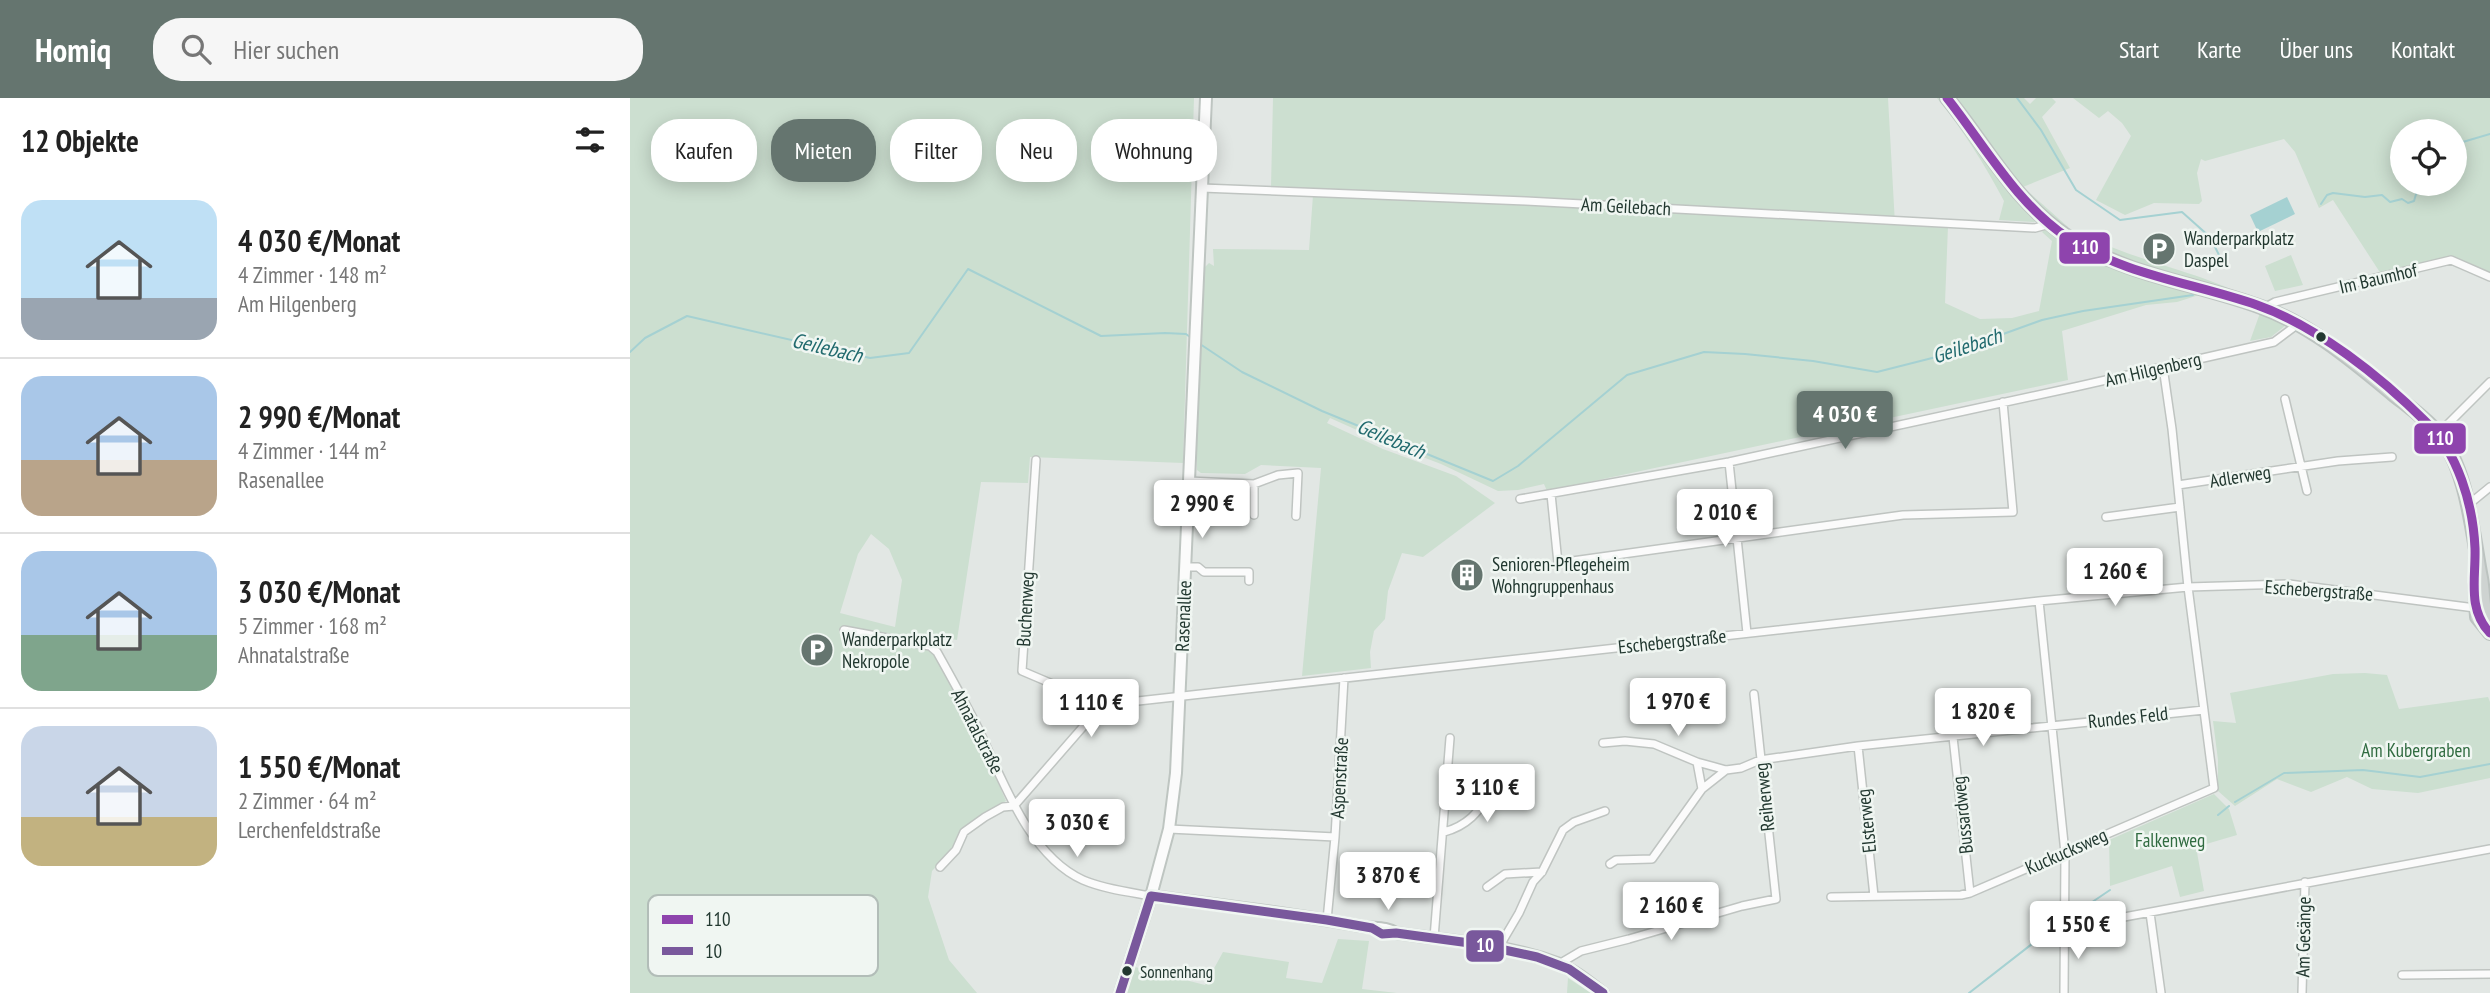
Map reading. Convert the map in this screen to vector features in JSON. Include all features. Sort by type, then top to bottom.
[{"type":"main road","name":"Rasenallee","points":[[1120,993],[1169,829],[1176,773],[1206,98]]},
{"type":"main road","points":[[1947,98],[2007,181],[2023,200],[2050,224],[2090,251],[2136,269],[2264,308],[2298,324],[2351,359],[2438,434],[2449,451],[2468,505],[2476,554],[2481,624],[2490,633]]},
{"type":"main road","points":[[2479,607],[2490,624]]},
{"type":"main road","name":"Ahnatalstraße","points":[[1151,896],[1327,920],[1372,929],[1382,934],[1396,933],[1499,947],[1559,964],[1603,993]]},
{"type":"street","name":"Am Geilebach","points":[[1202,188],[1526,201],[2035,228],[2050,224]]},
{"type":"street","name":"Im Baumhof","points":[[2264,308],[2275,302],[2451,260],[2490,277]]},
{"type":"street","name":"Am Hilgenberg","points":[[1520,499],[1729,462],[2163,367],[2274,342],[2298,324]]},
{"type":"street","points":[[2163,367],[2204,710]]},
{"type":"street","points":[[2438,434],[2490,382]]},
{"type":"street","points":[[2285,399],[2307,491]]},
{"type":"street","points":[[1551,494],[1558,563],[1903,515],[2013,512],[2003,402]]},
{"type":"street","name":"Adlerweg","points":[[2178,485],[2302,466],[2392,457]]},
{"type":"street","name":"Buchenweg","points":[[1036,460],[1022,671],[1102,705]]},
{"type":"street","points":[[1729,462],[1748,633]]},
{"type":"street","points":[[1189,481],[1254,484],[1278,475],[1298,473],[1296,516]]},
{"type":"street","points":[[1205,510],[1206,482]]},
{"type":"street","points":[[1254,484],[1254,515]]},
{"type":"street","points":[[2468,505],[2490,487]]},
{"type":"street","points":[[2106,517],[2180,507]]},
{"type":"street","name":"Rasenallee","points":[[1185,567],[1198,568],[1204,572],[1250,572],[1250,581]]},
{"type":"street","name":"Eschebergstraße","points":[[1102,705],[2039,601],[2188,587],[2289,584],[2479,607]]},
{"type":"street","points":[[2039,601],[2064,853],[2064,993]]},
{"type":"street","name":"Ahnatalstraße","points":[[844,630],[930,646],[937,652],[977,726],[1014,806],[1044,849],[1060,865],[1083,880],[1151,896]]},
{"type":"street","name":"Aspenstraße","points":[[1327,920],[1335,837],[1344,678]]},
{"type":"street","name":"Reiherweg","points":[[1559,964],[1581,951],[1776,899],[1754,694]]},
{"type":"street","points":[[940,867],[956,850],[964,832],[1003,807],[1014,806],[1102,705]]},
{"type":"street","name":"Rundes Feld","points":[[1726,769],[1741,768],[1760,760],[1858,746],[2204,710]]},
{"type":"street","name":"Kuckucksweg","points":[[1830,897],[1970,893],[2214,788],[2204,710]]},
{"type":"street","name":"Bussardweg","points":[[1953,737],[1970,893]]},
{"type":"street","points":[[1434,938],[1450,738]]},
{"type":"street","points":[[1603,743],[1625,741],[1654,744],[1697,762],[1726,769]]},
{"type":"street","name":"Elsterweg","points":[[1858,746],[1874,896]]},
{"type":"street","points":[[1697,762],[1702,789]]},
{"type":"street","points":[[1610,864],[1616,860],[1652,859],[1702,789],[1726,769]]},
{"type":"street","points":[[1444,832],[1459,828],[1478,814],[1503,777]]},
{"type":"street","points":[[1499,947],[1563,830],[1574,822],[1605,811]]},
{"type":"street","points":[[1169,829],[1335,837]]},
{"type":"street","points":[[2065,928],[2490,849]]},
{"type":"street","points":[[1487,887],[1505,874],[1542,872]]},
{"type":"street","name":"Am Gesänge","points":[[2302,993],[2305,882]]},
{"type":"street","points":[[2150,913],[2161,993]]},
{"type":"street","points":[[2402,975],[2490,974]]},
{"type":"green space","points":[[630,98],[1194,98],[1193,119],[1091,119],[1091,182],[1191,182],[1183,463],[1030,457],[1028,483],[981,482],[957,640],[935,636],[1006,801],[992,809],[932,871],[928,897],[949,960],[977,993],[630,993]],"holes":[[[871,534],[889,549],[902,580],[895,627],[840,613],[858,554]]]},
{"type":"green space","points":[[1273,98],[1888,98],[1895,224],[1948,226],[1945,303],[1980,319],[2012,318],[2039,311],[2052,241],[2042,232],[2044,230],[2080,251],[2199,295],[2177,302],[2146,305],[2062,331],[2068,380],[1547,491],[1544,484],[1498,491],[1330,418],[1327,423],[1383,449],[1456,476],[1495,503],[1423,557],[1402,553],[1388,591],[1385,619],[1374,631],[1370,652],[1371,668],[1302,676],[1321,468],[1261,465],[1245,474],[1201,473],[1197,470],[1197,384],[1201,364],[1200,328],[1205,267],[1209,263],[1214,266],[1213,249],[1309,250],[1313,195],[1470,203],[1471,194],[1271,187]]},
{"type":"green space","points":[[1937,98],[1942,98],[2033,215],[2035,222],[1999,220],[2004,201],[1973,148]]},
{"type":"green space","points":[[1953,98],[2024,98],[2030,104],[2036,98],[2052,98],[2056,102],[2042,117],[2070,168],[2023,187],[2068,227],[2063,227],[2028,198]]},
{"type":"green space","points":[[2073,98],[2490,98],[2490,272],[2449,256],[2381,274],[2333,200],[2319,208],[2295,152],[2284,139],[2205,161],[2201,159],[2197,173],[2202,201],[2199,204],[2154,203],[2125,215],[2096,200],[2131,136],[2122,123],[2108,111],[2099,118]]},
{"type":"green space","points":[[2079,231],[2123,252],[2214,282],[2256,302],[2121,258],[2078,236]]},
{"type":"green space","points":[[2291,255],[2303,285],[2275,291],[2265,266]]},
{"type":"green space","points":[[2260,313],[2286,325],[2271,337],[2250,341]]},
{"type":"green space","name":"Am Kubergraben","points":[[2333,674],[2387,675],[2399,709],[2488,697],[2490,778],[2418,793],[2372,789],[2347,777],[2311,792],[2277,779],[2235,806],[2218,791],[2218,760],[2213,721],[2236,723],[2230,693]]},
{"type":"green space","name":"Falkenweg","points":[[2214,794],[2229,809],[2237,835],[2196,847],[2204,891],[2180,897],[2172,866],[2110,886],[2109,840]]},
{"type":"green space","points":[[1338,939],[1369,941],[1362,989],[1397,993],[1127,993],[1135,967],[1205,985],[1223,952],[1289,962],[1286,978],[1322,983]]},
{"type":"green space","points":[[1568,978],[1591,993],[1567,993]]},
{"type":"water","points":[[2287,197],[2295,214],[2258,232],[2250,215]]},
{"type":"waterway","points":[[2017,98],[2041,130],[2076,190],[2120,220],[2182,212],[2210,237],[2222,261]]},
{"type":"waterway","name":"Geilebach","points":[[2467,141],[2490,134]]},
{"type":"waterway","name":"Geilebach","points":[[2321,204],[2327,195],[2333,193],[2365,197],[2382,195],[2390,202],[2402,199],[2408,203],[2414,201],[2415,196]]},
{"type":"waterway","name":"Geilebach","points":[[630,352],[645,338],[687,316],[870,358],[909,353],[968,269],[1101,336],[1165,333],[1186,334],[1190,337]]},
{"type":"waterway","name":"Geilebach","points":[[1200,344],[1242,372],[1322,411],[1493,481],[1518,466],[1627,375],[1704,352],[1813,361],[1877,372],[1948,354],[2042,320],[2083,311],[2193,295]]},
{"type":"waterway","points":[[2235,802],[2284,773],[2363,770],[2420,777],[2490,764]]},
{"type":"waterway","points":[[2218,815],[2229,806]]},
{"type":"waterway","points":[[2070,917],[2110,890]]},
{"type":"waterway","points":[[1969,993],[2055,926]]},
{"type":"transit line","name":"110","points":[[1947,98],[2017,191],[2049,224],[2068,238],[2090,251],[2136,270],[2233,297],[2280,314],[2347,354],[2426,422],[2447,449],[2462,480],[2474,531],[2475,603],[2478,614],[2490,633]]},
{"type":"transit line","name":"10","points":[[1151,896],[1327,920],[1372,928],[1382,934],[1396,933],[1477,944],[1537,957],[1569,969],[1603,993]]},
{"type":"transit line","name":"10","points":[[1120,993],[1151,896]]},
{"type":"place","name":"Wanderparkplatz Daspel","points":[[2159,249]]},
{"type":"place","name":"Senioren-Pflegeheim Wohngruppenhaus","points":[[1467,575]]},
{"type":"place","name":"Wanderparkplatz Nekropole","points":[[817,650]]},
{"type":"place","name":"Sonnenhang","points":[[1127,971]]}]
